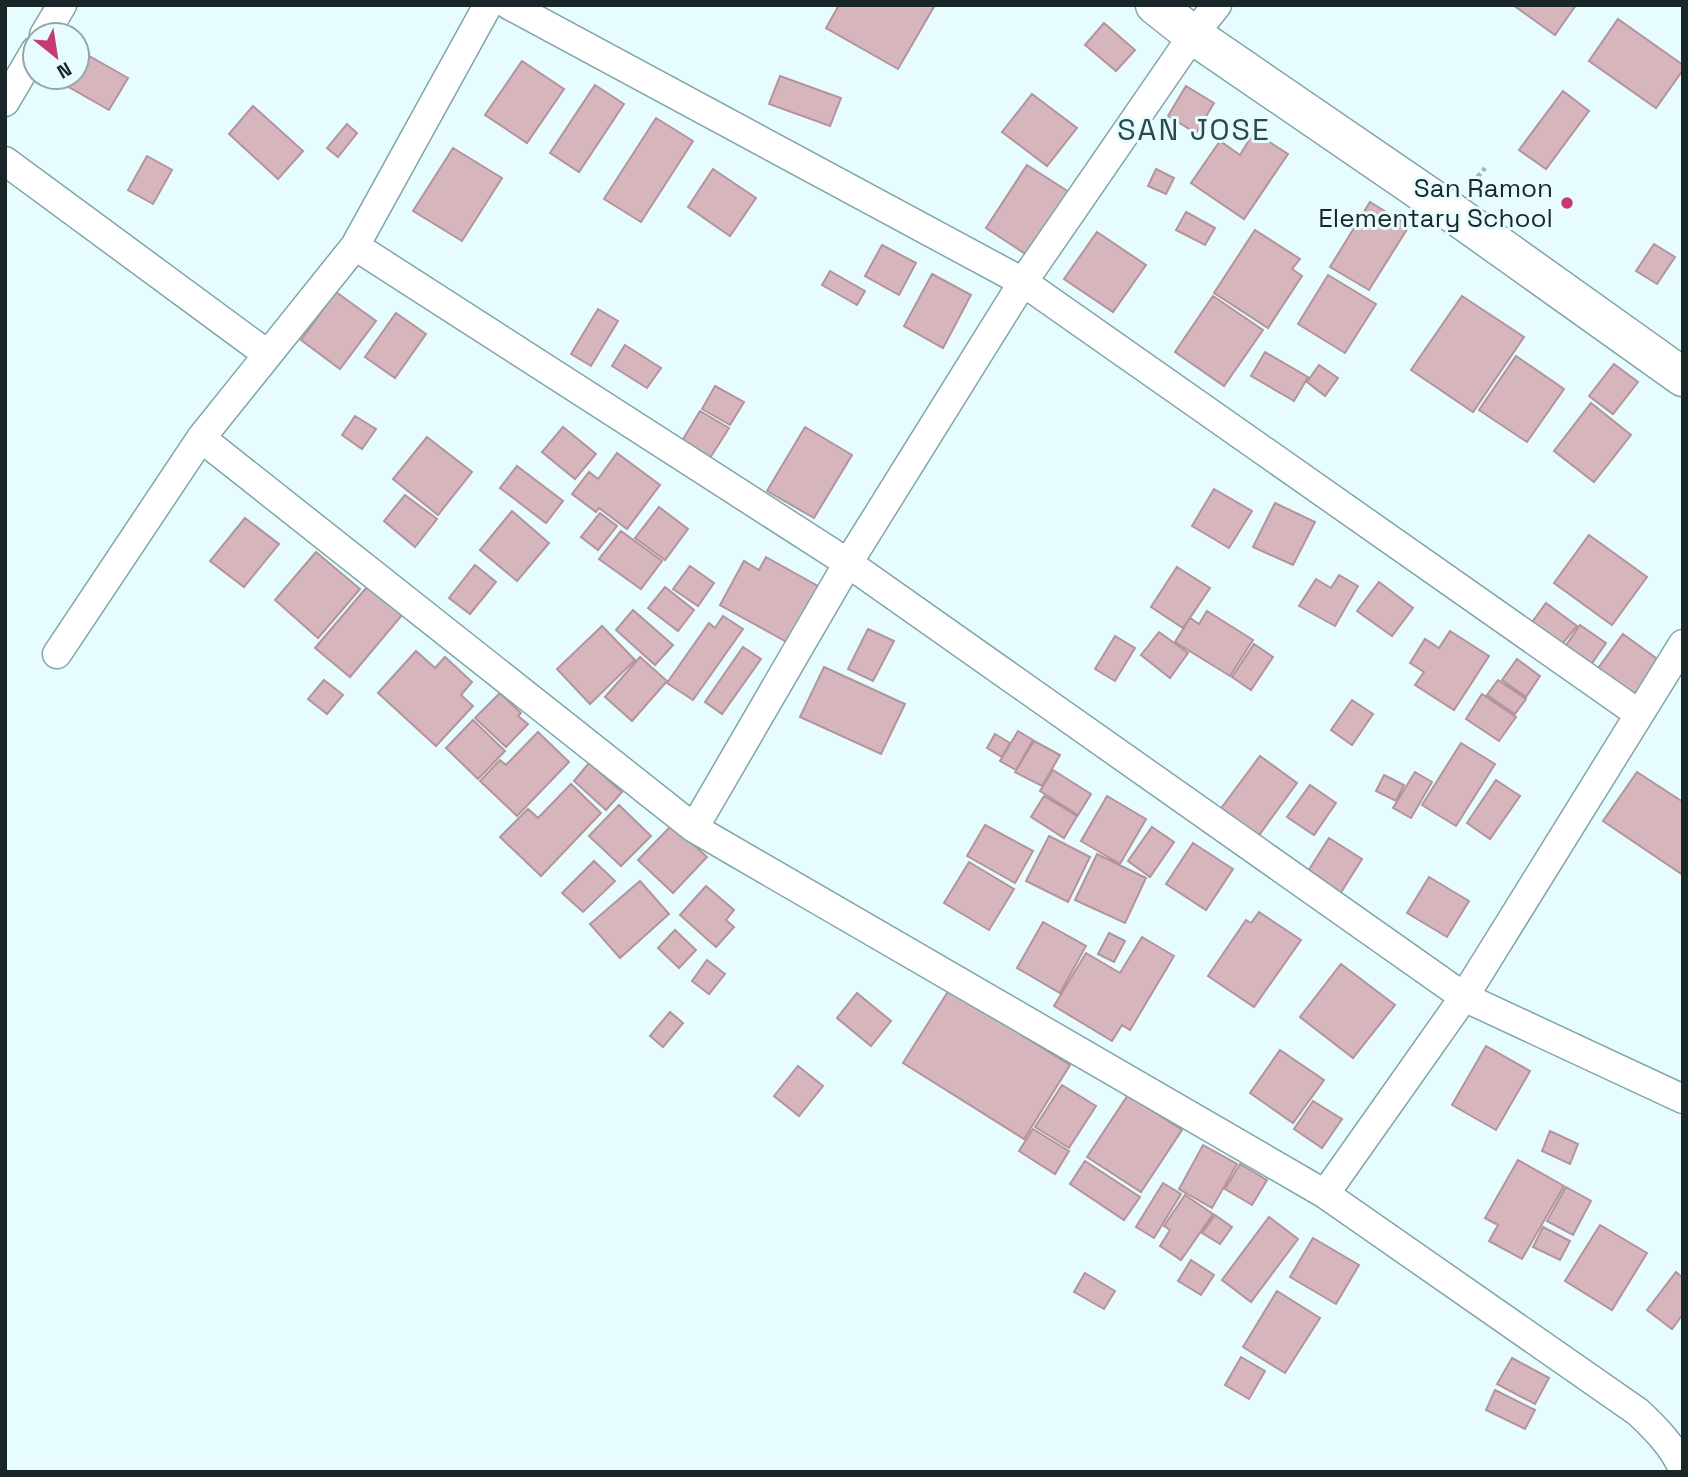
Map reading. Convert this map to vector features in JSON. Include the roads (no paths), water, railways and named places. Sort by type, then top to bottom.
[{"type":"street","points":[[52,21],[62,5]]},
{"type":"street","points":[[57,654],[201,438],[355,246],[488,5]]},
{"type":"street","points":[[509,5],[1023,282],[1639,714]]},
{"type":"street","points":[[1155,5],[1193,36],[1450,211],[1683,377]]},
{"type":"street","points":[[694,828],[848,563],[1023,282],[1217,5]]},
{"type":"street","points":[[5,102],[21,75]]},
{"type":"street","points":[[5,161],[267,354]]},
{"type":"street","points":[[355,246],[848,563],[1464,997],[1683,1099]]},
{"type":"street","points":[[201,438],[694,828],[1325,1194],[1638,1412],[1660,1433],[1683,1469]]},
{"type":"street","points":[[1325,1194],[1464,997],[1683,644]]},
{"type":"place","name":"San Ramon Elementary School","points":[[1567,203]]},
{"type":"district","name":"SAN JOSE","points":[[1194,129]]}]
